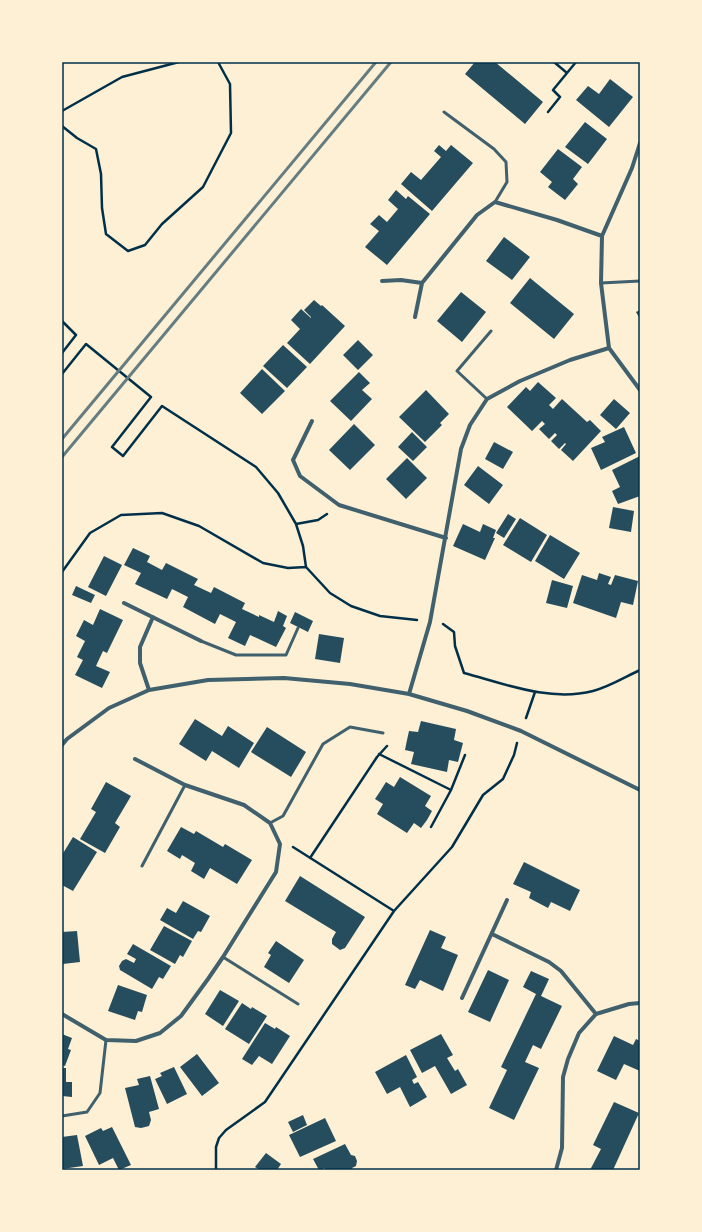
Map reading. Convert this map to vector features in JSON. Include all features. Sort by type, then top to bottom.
[{"type":"street","points":[[640,143],[632,168],[602,236],[601,283],[609,348],[640,388]]},
{"type":"street","points":[[415,317],[422,283],[477,215],[495,202],[557,220],[602,236]]},
{"type":"street","points":[[382,281],[401,280],[422,283]]},
{"type":"street","points":[[409,694],[430,622],[461,449],[470,425],[487,399],[520,381],[570,360],[609,348]]},
{"type":"street","points":[[312,420],[293,460],[300,476],[339,505],[446,538]]},
{"type":"street","points":[[124,603],[202,641]]},
{"type":"street","points":[[149,690],[140,663],[140,647],[153,617]]},
{"type":"street","points":[[62,745],[67,739],[109,708],[149,690],[208,680],[284,678],[350,684],[409,694],[467,711],[521,730],[640,790]]},
{"type":"street","points":[[62,1014],[106,1040],[136,1041],[160,1033],[181,1016],[223,957],[276,872],[280,844],[270,823],[244,805],[185,785],[135,759]]},
{"type":"street","points":[[462,998],[507,900]]},
{"type":"street","points":[[492,934],[549,962],[561,971],[596,1014]]},
{"type":"street","points":[[556,1170],[562,1148],[563,1077],[568,1059],[579,1033],[596,1014],[629,1004],[640,1003]]},
{"type":"lane","points":[[444,112],[494,149],[506,162],[507,182],[495,202]]},
{"type":"lane","points":[[601,283],[640,281]]},
{"type":"lane","points":[[487,399],[457,371],[491,331]]},
{"type":"lane","points":[[202,641],[236,655],[286,655],[298,628]]},
{"type":"lane","points":[[270,823],[283,816],[323,744],[350,727],[383,733]]},
{"type":"lane","points":[[142,866],[185,785]]},
{"type":"lane","points":[[223,957],[298,1004]]},
{"type":"lane","points":[[62,1116],[87,1112],[100,1093],[106,1040]]},
{"type":"path","points":[[62,111],[122,77],[179,62]]},
{"type":"path","points":[[62,126],[77,138],[96,149],[101,174],[102,208],[106,234],[128,251],[145,245],[162,224],[203,187],[231,133],[230,84],[218,62]]},
{"type":"path","points":[[554,62],[567,73]]},
{"type":"path","points":[[548,112],[560,97],[553,90],[576,62]]},
{"type":"path","points":[[62,321],[76,335],[62,353]]},
{"type":"path","points":[[62,374],[86,344],[151,397],[112,447],[123,456],[162,406],[256,467],[278,493],[296,524],[303,546],[306,566],[330,593],[351,606],[380,616],[444,624],[454,632],[455,646],[464,673],[535,692],[569,695],[593,691],[640,670]]},
{"type":"path","points":[[296,524],[318,520],[339,505]]},
{"type":"path","points":[[62,572],[90,533],[121,515],[162,513],[199,526],[263,563],[288,568],[306,566]]},
{"type":"path","points":[[216,1170],[216,1147],[219,1138],[226,1130],[265,1102],[394,911],[452,846],[483,795],[503,779],[514,755],[521,730],[535,692]]},
{"type":"path","points":[[310,858],[380,754],[388,746]]},
{"type":"path","points":[[380,754],[451,790]]},
{"type":"path","points":[[431,827],[451,790],[465,756]]},
{"type":"path","points":[[280,844],[293,847],[394,911]]},
{"type":"building","points":[[475,62],[495,62],[543,102],[525,124],[465,74]]},
{"type":"building","points":[[610,79],[633,97],[609,127],[576,100],[588,86],[599,94]]},
{"type":"building","points":[[585,122],[607,139],[588,164],[565,147]]},
{"type":"building","points":[[439,145],[446,151],[451,145],[473,163],[432,211],[401,184],[411,172],[421,180],[441,157],[434,151]]},
{"type":"building","points":[[558,149],[582,167],[573,179],[578,184],[565,200],[548,187],[552,182],[540,172]]},
{"type":"building","points":[[396,190],[406,199],[408,196],[430,214],[387,265],[365,247],[379,231],[370,224],[379,215],[387,222],[398,209],[388,200]]},
{"type":"building","points":[[504,237],[530,257],[512,280],[486,261]]},
{"type":"building","points":[[530,278],[574,314],[554,339],[510,303]]},
{"type":"building","points":[[461,292],[486,312],[462,342],[437,321]]},
{"type":"building","points":[[314,300],[321,306],[322,305],[345,326],[310,364],[287,343],[300,329],[291,320],[301,309],[311,318],[304,310]]},
{"type":"building","points":[[640,310],[640,319],[636,312]]},
{"type":"building","points":[[358,340],[373,355],[358,370],[343,355]]},
{"type":"building","points":[[283,345],[307,367],[287,388],[263,366]]},
{"type":"building","points":[[262,369],[285,391],[262,414],[240,393]]},
{"type":"building","points":[[359,372],[370,383],[362,390],[372,399],[351,421],[330,401]]},
{"type":"building","points":[[538,382],[556,398],[549,405],[553,409],[562,399],[587,422],[590,420],[601,431],[573,461],[561,450],[566,444],[565,443],[559,449],[551,441],[557,435],[555,433],[549,439],[539,429],[545,424],[542,421],[532,431],[507,407],[526,387],[530,391]]},
{"type":"building","points":[[426,390],[449,414],[440,423],[442,425],[425,442],[399,417]]},
{"type":"building","points":[[614,399],[630,413],[616,429],[600,415]]},
{"type":"building","points":[[354,424],[375,445],[350,470],[329,450]]},
{"type":"building","points":[[624,427],[636,453],[601,470],[591,448],[605,442],[602,437]]},
{"type":"building","points":[[412,432],[427,447],[413,461],[398,447]]},
{"type":"building","points":[[494,442],[513,452],[503,469],[485,459]]},
{"type":"building","points":[[640,456],[640,496],[618,504],[612,491],[620,487],[612,470]]},
{"type":"building","points":[[407,458],[427,478],[406,499],[386,479]]},
{"type":"building","points":[[478,466],[503,485],[489,504],[464,485]]},
{"type":"building","points":[[613,507],[634,511],[631,532],[609,528]]},
{"type":"building","points":[[508,514],[516,519],[504,538],[496,533]]},
{"type":"building","points":[[520,518],[547,535],[531,562],[503,545]]},
{"type":"building","points":[[463,524],[480,532],[483,524],[496,530],[493,538],[495,538],[485,560],[453,546]]},
{"type":"building","points":[[550,535],[580,553],[564,579],[535,561]]},
{"type":"building","points":[[133,548],[150,556],[147,562],[162,570],[166,563],[198,579],[194,585],[211,593],[214,587],[245,603],[242,609],[259,617],[259,615],[274,622],[278,611],[287,616],[283,626],[286,628],[276,647],[250,635],[245,646],[228,638],[236,622],[220,614],[215,624],[183,607],[188,597],[172,589],[167,599],[135,584],[141,573],[124,565]]},
{"type":"building","points":[[104,556],[122,565],[106,596],[88,587]]},
{"type":"building","points":[[599,573],[611,577],[608,584],[611,585],[615,575],[638,581],[633,605],[621,602],[616,618],[573,603],[582,575],[597,580]]},
{"type":"building","points":[[552,580],[573,586],[567,608],[546,603]]},
{"type":"building","points":[[76,586],[95,595],[91,603],[72,595]]},
{"type":"building","points":[[100,609],[123,620],[107,653],[103,651],[96,666],[110,672],[102,688],[75,675],[83,660],[77,657],[85,641],[76,636],[84,620],[93,625]]},
{"type":"building","points":[[295,612],[313,621],[308,632],[290,623]]},
{"type":"building","points":[[319,634],[344,638],[340,663],[315,659]]},
{"type":"building","points":[[195,719],[222,736],[228,726],[254,743],[239,768],[212,751],[206,761],[179,744]]},
{"type":"building","points":[[421,721],[456,729],[454,740],[463,743],[458,762],[449,760],[447,772],[411,764],[414,752],[405,750],[409,731],[418,732]]},
{"type":"building","points":[[267,727],[306,752],[291,777],[251,752]]},
{"type":"building","points":[[400,777],[431,796],[425,806],[432,811],[427,820],[421,828],[414,823],[407,833],[377,814],[383,804],[375,799],[386,782],[394,787]]},
{"type":"building","points":[[106,782],[131,796],[115,823],[120,827],[105,853],[80,839],[96,812],[91,809]]},
{"type":"building","points":[[181,827],[194,834],[196,831],[223,847],[225,844],[252,860],[237,884],[210,868],[204,879],[191,871],[195,863],[182,855],[180,859],[167,851]]},
{"type":"building","points":[[73,837],[97,852],[73,891],[62,885],[62,855]]},
{"type":"building","points":[[524,862],[580,890],[570,911],[551,902],[548,908],[529,898],[531,892],[513,884]]},
{"type":"building","points":[[300,876],[365,917],[345,948],[340,950],[332,944],[332,939],[336,932],[285,901]]},
{"type":"building","points":[[183,901],[210,916],[201,932],[198,931],[193,939],[160,920],[167,908],[176,913]]},
{"type":"building","points":[[164,926],[192,941],[183,957],[180,955],[175,964],[150,950]]},
{"type":"building","points":[[430,930],[446,937],[441,948],[458,955],[443,991],[420,980],[415,989],[405,985]]},
{"type":"building","points":[[77,931],[80,962],[63,964],[62,932]]},
{"type":"building","points":[[276,941],[304,960],[289,983],[264,967],[271,955],[268,953]]},
{"type":"building","points":[[133,944],[171,966],[163,979],[159,977],[152,989],[120,970],[119,966],[122,961],[126,959],[134,963],[136,959],[127,954]]},
{"type":"building","points":[[488,970],[509,980],[490,1022],[468,1012]]},
{"type":"building","points":[[531,971],[549,979],[541,996],[562,1006],[541,1049],[533,1045],[525,1062],[539,1068],[514,1120],[489,1108],[507,1070],[501,1067],[536,994],[523,987]]},
{"type":"building","points":[[118,985],[147,995],[142,1012],[138,1011],[135,1020],[108,1011]]},
{"type":"building","points":[[220,990],[239,1001],[223,1026],[205,1014]]},
{"type":"building","points":[[242,1003],[267,1016],[249,1044],[225,1029]]},
{"type":"building","points":[[265,1023],[275,1029],[276,1027],[290,1036],[272,1064],[259,1056],[252,1065],[242,1059]]},
{"type":"building","points":[[62,1034],[72,1038],[68,1049],[71,1050],[65,1066],[62,1065]]},
{"type":"building","points":[[441,1034],[453,1055],[447,1058],[455,1071],[458,1069],[467,1085],[451,1094],[435,1066],[422,1073],[410,1050]]},
{"type":"building","points":[[614,1036],[633,1045],[636,1039],[640,1041],[640,1071],[624,1064],[616,1080],[597,1071]]},
{"type":"building","points":[[197,1054],[219,1083],[202,1096],[180,1067]]},
{"type":"building","points":[[406,1055],[417,1077],[412,1080],[414,1084],[418,1082],[427,1097],[410,1107],[400,1087],[387,1094],[375,1072]]},
{"type":"building","points":[[174,1067],[187,1094],[167,1104],[155,1079],[162,1076],[160,1073]]},
{"type":"building","points":[[62,1068],[66,1068],[66,1082],[72,1082],[72,1097],[62,1096]]},
{"type":"building","points":[[150,1076],[159,1109],[149,1112],[151,1120],[149,1126],[141,1128],[135,1127],[125,1088],[139,1085],[137,1079]]},
{"type":"building","points":[[614,1102],[639,1113],[613,1170],[590,1170],[601,1149],[593,1145]]},
{"type":"building","points":[[303,1115],[307,1125],[293,1132],[288,1122]]},
{"type":"building","points":[[325,1118],[336,1141],[300,1157],[289,1135]]},
{"type":"building","points":[[112,1127],[131,1165],[119,1170],[113,1158],[99,1165],[85,1136],[101,1128],[103,1131]]},
{"type":"building","points":[[77,1135],[83,1166],[62,1169],[62,1137]]},
{"type":"building","points":[[345,1144],[351,1155],[355,1156],[357,1161],[356,1166],[352,1168],[353,1170],[325,1170],[325,1168],[319,1170],[313,1159]]},
{"type":"building","points":[[266,1153],[281,1164],[277,1170],[260,1170],[255,1167]]},
{"type":"railway","points":[[62,439],[376,62]]},
{"type":"railway","points":[[62,457],[391,62]]}]
